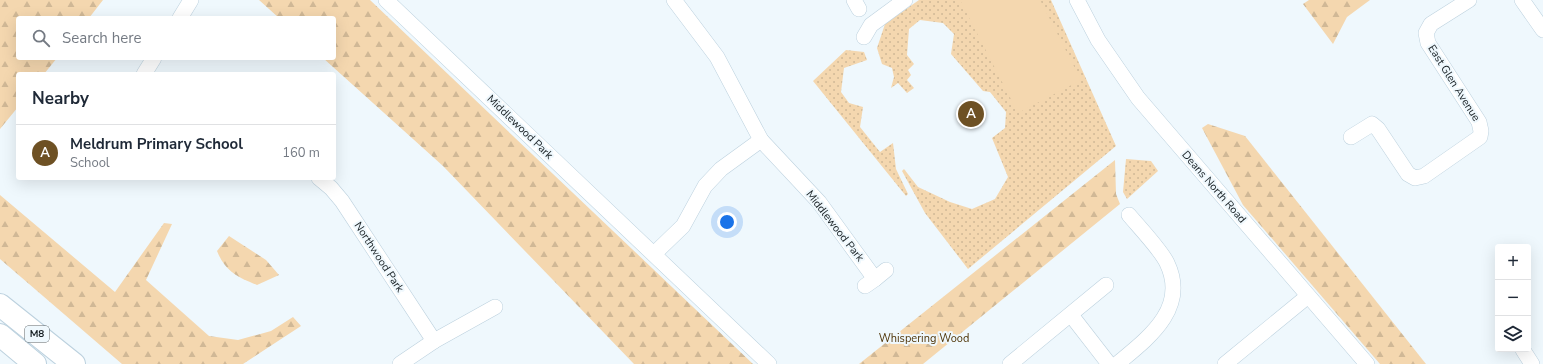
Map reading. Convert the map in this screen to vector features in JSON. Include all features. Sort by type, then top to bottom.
[{"type":"highway","name":"M8","points":[[0,305],[74,364]]},
{"type":"highway","name":"M8","points":[[0,335],[35,364]]},
{"type":"street","points":[[181,16],[191,0]]},
{"type":"street","name":"Middlewood Park","points":[[386,0],[769,364]]},
{"type":"street","name":"Middlewood Park","points":[[674,0],[717,57],[761,140],[819,202],[876,278]]},
{"type":"street","points":[[864,37],[871,25],[905,0]]},
{"type":"street","name":"Deans North Road","points":[[1077,0],[1098,40],[1138,98],[1367,364]]},
{"type":"street","name":"East Glen Avenue","points":[[1351,137],[1372,124],[1378,129],[1408,174],[1415,178],[1424,176],[1480,137],[1481,131],[1479,122],[1428,43],[1426,33],[1431,24],[1469,0]]},
{"type":"street","points":[[1522,0],[1542,26]]},
{"type":"street","points":[[145,72],[153,60]]},
{"type":"street","points":[[654,254],[683,226],[705,186],[721,169],[761,140]]},
{"type":"street","name":"Northwood Park","points":[[321,180],[331,188],[342,201],[434,341]]},
{"type":"street","points":[[1116,364],[1152,335],[1164,319],[1172,300],[1172,282],[1167,263],[1129,215]]},
{"type":"street","points":[[1010,364],[1106,285]]},
{"type":"street","points":[[1225,364],[1308,296]]},
{"type":"street","points":[[400,364],[434,341],[495,307]]},
{"type":"street","points":[[1071,315],[1109,364]]},
{"type":"street","points":[[1524,352],[1532,364]]},
{"type":"green space","points":[[0,0],[103,0],[91,16],[16,16],[16,60],[55,60],[46,72],[16,72],[16,109],[0,129]]},
{"type":"green space","points":[[259,0],[370,0],[753,364],[634,364],[443,166],[325,60],[336,60],[336,16],[277,16]]},
{"type":"green space","points":[[919,0],[1051,0],[1116,146],[968,269],[925,213],[902,171],[904,169],[918,187],[950,202],[972,209],[995,199],[1008,177],[992,138],[1005,128],[1006,112],[990,92],[983,91],[951,54],[954,34],[943,23],[920,20],[909,29],[907,55],[914,64],[908,70],[911,75],[907,80],[914,88],[907,93],[898,83],[891,88],[894,77],[892,68],[882,64],[877,48],[885,24]]},
{"type":"green space","points":[[960,0],[1040,0],[1081,80],[1018,113]]},
{"type":"green space","points":[[1309,0],[1370,0],[1347,17],[1333,44],[1303,4]]},
{"type":"green space","points":[[846,50],[864,52],[867,60],[844,68],[841,92],[849,103],[863,107],[860,127],[880,152],[893,143],[896,169],[908,194],[906,196],[813,81]]},
{"type":"green space","points":[[1208,124],[1245,136],[1426,364],[1380,364],[1243,205],[1202,128]]},
{"type":"green space","points":[[1126,159],[1151,161],[1158,171],[1127,199],[1123,192]]},
{"type":"green space","name":"Whispering Wood","points":[[1115,160],[1116,194],[1120,204],[923,364],[859,364]]},
{"type":"green space","points":[[0,195],[115,292],[164,223],[172,224],[146,280],[209,336],[238,340],[271,331],[293,317],[301,326],[243,364],[122,364],[0,259]]},
{"type":"green space","points":[[229,236],[266,260],[279,275],[257,285],[232,272],[224,264],[217,251]]},
{"type":"place","name":"Meldrum Primary School","points":[[971,114]]}]
